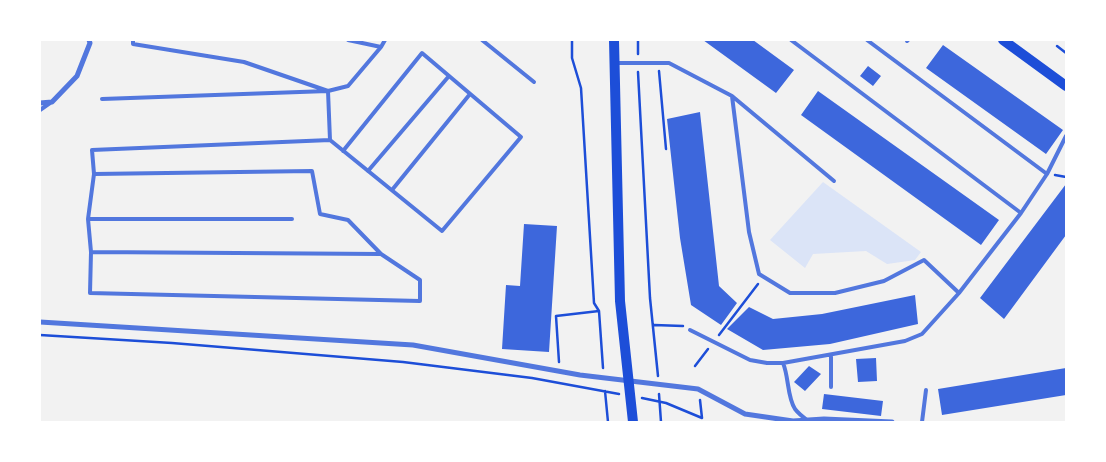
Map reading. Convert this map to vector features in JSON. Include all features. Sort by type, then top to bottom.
[{"type":"main road","points":[[614,40],[620,300],[633,422]]},
{"type":"main road","points":[[1003,40],[1066,86]]},
{"type":"street","points":[[40,102],[52,102],[77,76],[90,43],[89,40]]},
{"type":"street","points":[[40,322],[413,345],[560,372],[698,389],[745,414],[794,421],[824,419],[892,422]]},
{"type":"lane","points":[[134,40],[133,44],[244,62],[328,91]]},
{"type":"lane","points":[[348,40],[380,47]]},
{"type":"lane","points":[[102,98],[328,91],[348,86],[385,40]]},
{"type":"lane","points":[[482,40],[534,82]]},
{"type":"lane","points":[[791,40],[1021,212]]},
{"type":"lane","points":[[866,40],[1047,174]]},
{"type":"lane","points":[[94,174],[312,171],[320,214],[348,220],[381,254],[420,280],[420,301],[90,293],[91,252],[88,219],[94,174],[92,150],[330,140],[343,151],[392,190],[442,232],[521,137],[422,53],[343,151]]},
{"type":"lane","points":[[614,63],[669,63],[732,96],[834,181]]},
{"type":"lane","points":[[368,171],[449,76]]},
{"type":"lane","points":[[328,91],[330,140]]},
{"type":"lane","points":[[392,190],[470,94]]},
{"type":"lane","points":[[732,96],[749,232],[760,274],[790,293],[835,293],[884,281],[924,260],[959,292]]},
{"type":"lane","points":[[40,110],[52,102]]},
{"type":"lane","points":[[690,328],[750,360],[767,364],[831,355],[904,341],[922,334],[959,292],[1021,212],[1047,174],[1066,136]]},
{"type":"lane","points":[[88,219],[292,219]]},
{"type":"lane","points":[[91,252],[381,254]]},
{"type":"lane","points":[[831,355],[831,387]]},
{"type":"lane","points":[[783,363],[788,373],[791,399],[795,409],[807,420]]},
{"type":"lane","points":[[922,422],[926,390]]},
{"type":"path","points":[[572,40],[572,58],[581,88],[594,303],[599,311],[604,376]]},
{"type":"path","points":[[638,40],[650,298],[658,383]]},
{"type":"path","points":[[1057,46],[1066,53]]},
{"type":"path","points":[[658,63],[666,149]]},
{"type":"path","points":[[695,366],[763,276]]},
{"type":"path","points":[[560,372],[556,316],[599,311]]},
{"type":"path","points":[[653,325],[690,328]]},
{"type":"path","points":[[40,334],[402,362],[532,378],[628,396]]},
{"type":"path","points":[[604,385],[608,422]]},
{"type":"path","points":[[698,389],[702,418]]},
{"type":"path","points":[[659,393],[662,422]]},
{"type":"path","points":[[638,398],[666,403],[702,418],[707,422]]},
{"type":"shaded area","points":[[823,182],[921,252],[915,260],[887,264],[866,251],[813,254],[805,268],[770,240]]},
{"type":"building","points":[[703,40],[753,40],[794,70],[776,93]]},
{"type":"building","points":[[943,45],[1063,130],[1046,154],[926,68]]},
{"type":"building","points":[[868,66],[881,76],[873,86],[860,76]]},
{"type":"building","points":[[818,91],[999,220],[981,245],[801,115]]},
{"type":"building","points":[[700,112],[719,286],[737,303],[721,325],[691,305],[680,238],[667,119]]},
{"type":"building","points":[[1066,184],[1066,235],[1004,319],[980,298]]},
{"type":"building","points":[[524,224],[557,226],[549,352],[502,349],[506,285],[520,286]]},
{"type":"building","points":[[915,295],[918,324],[830,344],[763,350],[727,329],[749,307],[773,319],[822,314]]},
{"type":"building","points":[[876,358],[877,381],[858,382],[856,359]]},
{"type":"building","points":[[809,366],[821,374],[805,391],[794,382]]},
{"type":"building","points":[[1066,368],[1066,395],[942,415],[938,389]]},
{"type":"building","points":[[824,394],[883,401],[881,416],[822,409]]}]
